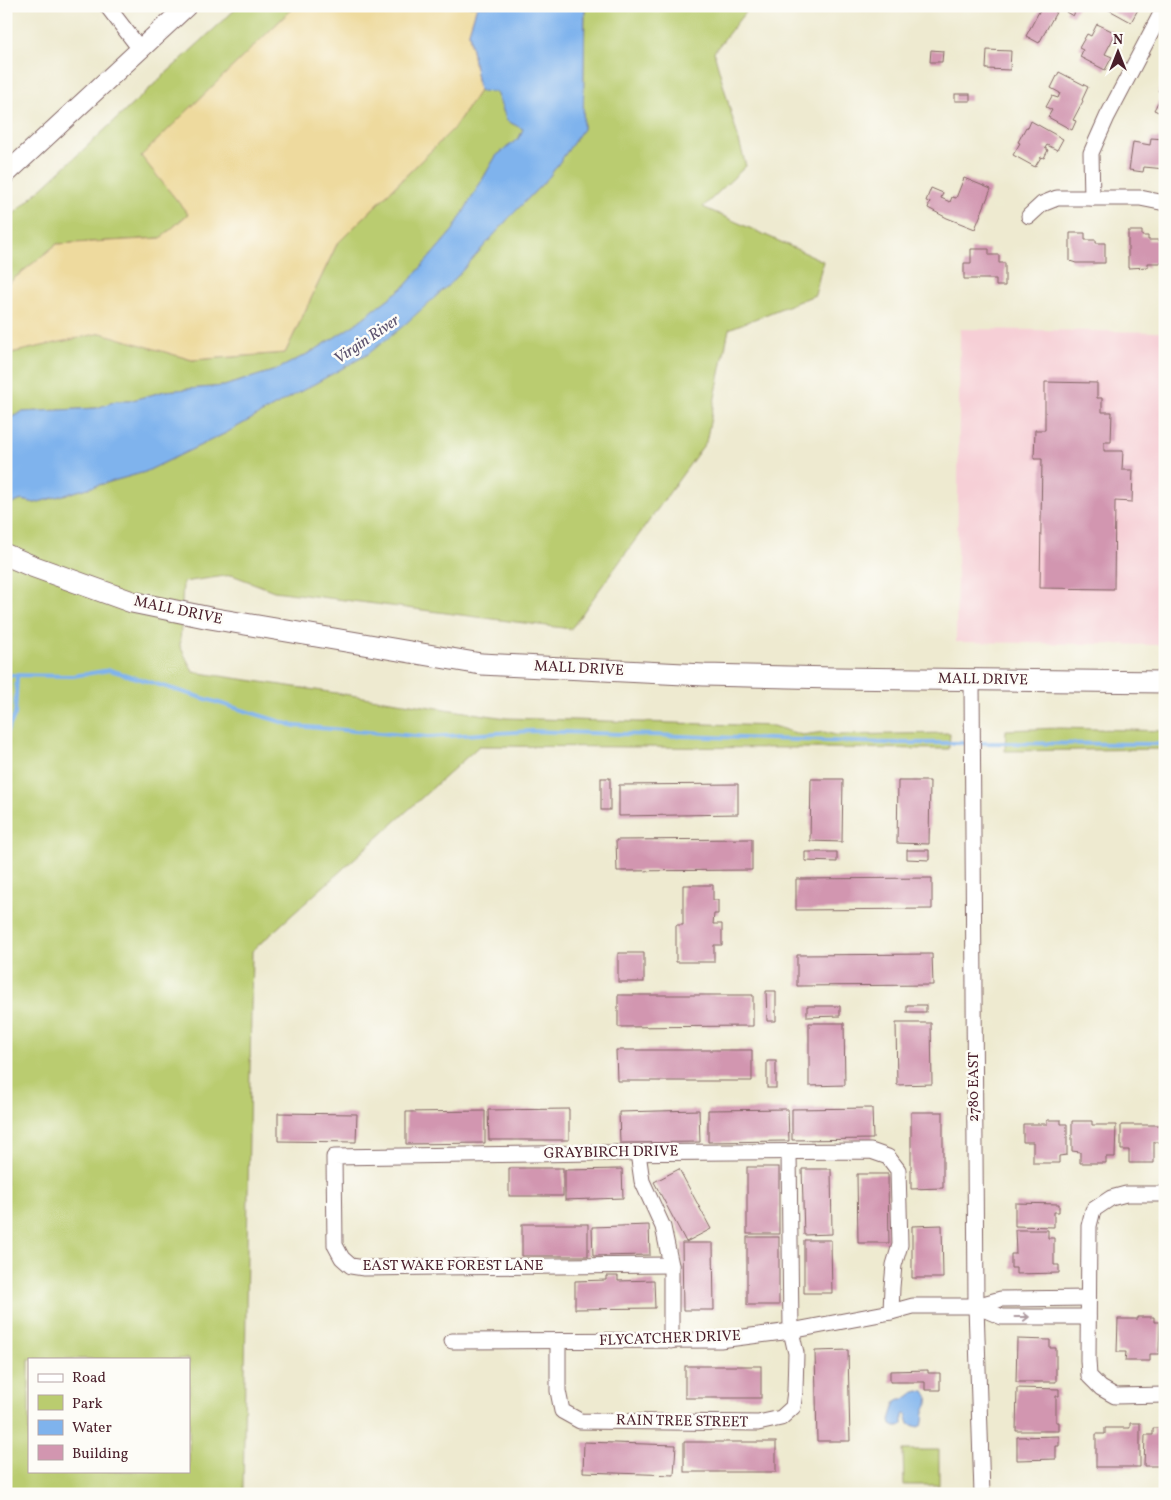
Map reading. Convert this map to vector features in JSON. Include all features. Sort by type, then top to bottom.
[{"type":"main road","name":"MALL DRIVE","points":[[6,555],[132,602],[210,618],[481,664],[704,675],[1165,682]]},
{"type":"street","points":[[107,6],[140,50]]},
{"type":"street","points":[[6,174],[187,6]]},
{"type":"street","points":[[1092,198],[1091,153],[1107,117],[1164,6]]},
{"type":"street","points":[[1029,216],[1042,204],[1057,198],[1140,198],[1165,203]]},
{"type":"street","name":"2780 EAST","points":[[972,680],[976,1306],[982,1494]]},
{"type":"street","points":[[789,1152],[791,1331]]},
{"type":"street","name":"GRAYBIRCH DRIVE","points":[[334,1157],[871,1152],[888,1157],[898,1170],[900,1245],[894,1265],[891,1312]]},
{"type":"street","points":[[638,1153],[642,1181],[663,1227],[670,1265],[671,1341]]},
{"type":"street","name":"EAST WAKE FOREST LANE","points":[[334,1157],[335,1245],[342,1258],[351,1266],[364,1268],[670,1265]]},
{"type":"street","points":[[1165,1194],[1126,1194],[1110,1198],[1093,1210],[1089,1226],[1088,1298],[1089,1376],[1101,1388],[1115,1396],[1165,1395]]},
{"type":"street","name":"FLYCATCHER DRIVE","points":[[452,1341],[720,1340],[791,1331],[913,1306],[976,1306],[1001,1298],[1088,1298]]},
{"type":"street","name":"FLYCATCHER DRIVE","points":[[976,1306],[1002,1317],[1088,1317]]},
{"type":"street","name":"RAIN TREE STREET","points":[[558,1341],[558,1392],[562,1411],[580,1421],[758,1423],[781,1418],[793,1407],[796,1354],[791,1331]]},
{"type":"shaded area","points":[[960,329],[1165,332],[1165,645],[956,642]]},
{"type":"green space","points":[[239,6],[295,6],[142,156],[188,214],[161,238],[57,244],[6,285],[6,221]]},
{"type":"green space","points":[[585,6],[750,6],[714,52],[746,166],[703,207],[823,261],[815,295],[729,329],[706,442],[571,629],[274,591],[232,575],[183,582],[180,646],[193,672],[506,718],[773,726],[802,735],[824,732],[836,735],[950,733],[949,749],[479,746],[252,951],[243,1494],[6,1494],[6,506],[22,500],[35,503],[145,472],[226,433],[368,354],[453,281],[508,219],[549,177],[583,129]]},
{"type":"green space","points":[[479,91],[496,92],[507,121],[524,128],[519,138],[496,156],[453,230],[405,286],[354,325],[315,350],[276,370],[224,386],[165,391],[129,401],[116,401],[97,408],[22,412],[6,420],[6,354],[101,332],[192,360],[285,353],[337,244],[453,129]]},
{"type":"green space","points":[[1060,728],[1165,731],[1165,749],[1005,751],[1006,730]]},
{"type":"green space","points":[[903,1450],[939,1450],[939,1485],[904,1485]]},
{"type":"sand","points":[[295,6],[477,6],[469,32],[479,91],[453,129],[337,244],[285,353],[192,360],[101,333],[6,354],[6,285],[57,244],[161,238],[188,214],[141,156]]},
{"type":"water","name":"Virgin River","points":[[477,6],[585,6],[583,129],[549,177],[508,219],[453,281],[402,327],[368,354],[226,433],[145,472],[35,503],[22,500],[6,506],[6,420],[22,412],[97,408],[116,401],[129,401],[165,391],[224,386],[276,370],[315,350],[354,325],[405,286],[453,230],[496,156],[519,138],[523,129],[507,121],[496,92],[479,91],[469,32]]},
{"type":"water","points":[[919,1391],[924,1392],[928,1398],[922,1425],[918,1427],[909,1424],[906,1414],[903,1415],[903,1424],[900,1427],[891,1425],[890,1420],[896,1401],[905,1399]]},
{"type":"building","points":[[1042,6],[1059,7],[1039,43],[1026,36]]},
{"type":"building","points":[[1069,6],[1078,6],[1073,16],[1066,12]]},
{"type":"building","points":[[1102,6],[1140,6],[1131,22]]},
{"type":"building","points":[[1097,24],[1116,33],[1105,54],[1112,57],[1105,70],[1080,57],[1083,50],[1079,48],[1087,34],[1091,36]]},
{"type":"building","points":[[931,50],[943,51],[942,62],[930,62]]},
{"type":"building","points":[[987,50],[1011,51],[1010,70],[986,69]]},
{"type":"building","points":[[1059,72],[1088,87],[1073,120],[1076,121],[1072,130],[1048,117],[1052,110],[1046,107],[1052,96],[1058,98],[1060,93],[1051,88]]},
{"type":"building","points":[[1165,79],[1165,115],[1154,110],[1163,93],[1158,91]]},
{"type":"building","points":[[955,94],[970,94],[970,101],[955,101]]},
{"type":"building","points":[[1031,121],[1063,139],[1057,150],[1047,145],[1045,148],[1048,150],[1044,158],[1041,157],[1035,167],[1013,155],[1020,143],[1018,142]]},
{"type":"building","points":[[1151,138],[1164,139],[1165,169],[1144,167],[1143,172],[1129,170],[1133,142],[1150,145]]},
{"type":"building","points":[[964,178],[991,189],[975,229],[928,208],[930,202],[926,201],[931,188],[943,193],[941,198],[950,202],[952,197],[956,198]]},
{"type":"building","points":[[1128,231],[1142,231],[1142,236],[1148,236],[1148,240],[1163,240],[1163,263],[1148,263],[1148,267],[1128,268]]},
{"type":"building","points":[[1070,233],[1085,233],[1085,240],[1096,240],[1096,243],[1105,243],[1105,263],[1076,263],[1070,261]]},
{"type":"building","points":[[971,249],[989,249],[989,255],[999,255],[999,263],[1005,263],[1005,286],[996,286],[996,279],[964,279],[964,263],[971,263]]},
{"type":"building","points":[[1045,382],[1097,383],[1097,398],[1102,398],[1102,412],[1112,412],[1111,442],[1104,442],[1104,451],[1123,451],[1122,470],[1133,470],[1132,502],[1115,501],[1114,589],[1040,588],[1042,459],[1034,459],[1035,430],[1045,430]]},
{"type":"building","points":[[601,778],[610,778],[610,810],[601,810]]},
{"type":"building","points":[[811,779],[843,779],[842,842],[810,841]]},
{"type":"building","points":[[898,781],[930,781],[929,844],[897,843]]},
{"type":"building","points":[[738,784],[738,814],[619,816],[619,785]]},
{"type":"building","points":[[752,839],[752,870],[617,871],[616,840]]},
{"type":"building","points":[[907,850],[929,850],[929,860],[907,859]]},
{"type":"building","points":[[805,852],[837,852],[837,862],[805,861]]},
{"type":"building","points":[[932,878],[932,909],[796,910],[796,879]]},
{"type":"building","points":[[683,885],[713,885],[713,900],[718,900],[718,914],[714,914],[713,924],[722,924],[722,945],[714,945],[714,962],[676,962],[676,925],[683,925]]},
{"type":"building","points":[[618,953],[644,953],[644,982],[618,982]]},
{"type":"building","points":[[932,954],[933,985],[797,986],[797,955]]},
{"type":"building","points":[[766,991],[776,991],[776,1021],[767,1021]]},
{"type":"building","points":[[618,995],[753,995],[753,1026],[618,1027]]},
{"type":"building","points":[[907,1005],[926,1005],[926,1012],[907,1012]]},
{"type":"building","points":[[807,1006],[840,1006],[840,1016],[807,1017]]},
{"type":"building","points":[[809,1023],[844,1023],[845,1085],[809,1086]]},
{"type":"building","points":[[896,1023],[931,1023],[932,1084],[897,1085]]},
{"type":"building","points":[[616,1050],[752,1050],[752,1081],[617,1081]]},
{"type":"building","points":[[767,1061],[776,1061],[776,1088],[767,1088]]},
{"type":"building","points":[[872,1108],[873,1139],[792,1140],[792,1109]]},
{"type":"building","points":[[569,1109],[569,1140],[489,1140],[488,1110]]},
{"type":"building","points":[[788,1109],[789,1141],[708,1142],[708,1110]]},
{"type":"building","points":[[699,1110],[700,1142],[620,1143],[619,1112]]},
{"type":"building","points":[[485,1111],[485,1143],[406,1144],[406,1112]]},
{"type":"building","points":[[911,1112],[943,1112],[943,1188],[911,1189]]},
{"type":"building","points":[[278,1113],[357,1114],[356,1142],[278,1141]]},
{"type":"building","points":[[1047,1120],[1061,1120],[1061,1124],[1067,1124],[1067,1155],[1059,1156],[1059,1163],[1033,1163],[1033,1142],[1023,1142],[1023,1124],[1047,1124]]},
{"type":"building","points":[[1072,1121],[1092,1121],[1092,1125],[1116,1125],[1115,1157],[1106,1157],[1106,1163],[1080,1163],[1080,1152],[1072,1151]]},
{"type":"building","points":[[1121,1125],[1165,1125],[1165,1142],[1154,1142],[1154,1163],[1129,1163],[1129,1150],[1121,1150]]},
{"type":"building","points":[[747,1167],[779,1167],[779,1234],[747,1234]]},
{"type":"building","points":[[509,1168],[563,1168],[563,1196],[509,1196]]},
{"type":"building","points":[[622,1169],[623,1198],[565,1200],[565,1170]]},
{"type":"building","points":[[679,1169],[711,1229],[686,1242],[654,1182]]},
{"type":"building","points":[[802,1169],[831,1169],[832,1234],[804,1235]]},
{"type":"building","points":[[857,1174],[888,1174],[889,1243],[858,1243]]},
{"type":"building","points":[[1015,1203],[1059,1204],[1059,1212],[1054,1212],[1054,1227],[1015,1226]]},
{"type":"building","points":[[522,1224],[588,1224],[588,1256],[522,1256]]},
{"type":"building","points":[[649,1225],[650,1255],[593,1256],[592,1227]]},
{"type":"building","points":[[942,1225],[943,1278],[912,1278],[912,1226]]},
{"type":"building","points":[[1015,1230],[1048,1230],[1048,1238],[1054,1238],[1054,1265],[1059,1265],[1059,1273],[1016,1274],[1016,1268],[1011,1268],[1011,1254],[1016,1254]]},
{"type":"building","points":[[747,1237],[779,1237],[779,1305],[747,1305]]},
{"type":"building","points":[[804,1240],[831,1240],[832,1293],[804,1293]]},
{"type":"building","points":[[682,1243],[713,1243],[714,1310],[683,1310]]},
{"type":"building","points":[[606,1276],[618,1276],[618,1281],[654,1280],[655,1308],[575,1309],[575,1281],[606,1280]]},
{"type":"building","points":[[1138,1317],[1154,1317],[1154,1322],[1160,1322],[1159,1354],[1150,1354],[1150,1361],[1125,1361],[1126,1352],[1117,1352],[1118,1319],[1138,1319]]},
{"type":"building","points":[[1017,1339],[1050,1340],[1050,1348],[1056,1348],[1056,1382],[1016,1382]]},
{"type":"building","points":[[848,1350],[850,1441],[817,1441],[815,1351]]},
{"type":"building","points":[[685,1366],[761,1366],[761,1398],[685,1398]]},
{"type":"building","points":[[928,1370],[928,1373],[940,1373],[940,1390],[925,1390],[925,1382],[890,1382],[890,1371]]},
{"type":"building","points":[[1017,1388],[1059,1389],[1059,1396],[1056,1396],[1056,1422],[1059,1422],[1059,1431],[1016,1431]]},
{"type":"building","points":[[1130,1423],[1140,1423],[1140,1467],[1096,1467],[1096,1434],[1105,1434],[1105,1428],[1130,1428]]},
{"type":"building","points":[[1153,1428],[1165,1428],[1165,1466],[1144,1466],[1145,1435],[1153,1435]]},
{"type":"building","points":[[1059,1436],[1059,1446],[1056,1446],[1056,1459],[1017,1460],[1017,1437]]},
{"type":"building","points":[[584,1442],[676,1445],[674,1475],[583,1472]]},
{"type":"building","points":[[684,1442],[776,1442],[776,1472],[684,1472]]},
{"type":"waterway","points":[[6,675],[73,676],[110,670],[295,726],[428,737],[532,731],[888,743],[970,743]]},
{"type":"waterway","points":[[6,733],[15,715],[17,676]]},
{"type":"waterway","points":[[977,743],[1165,744]]}]
